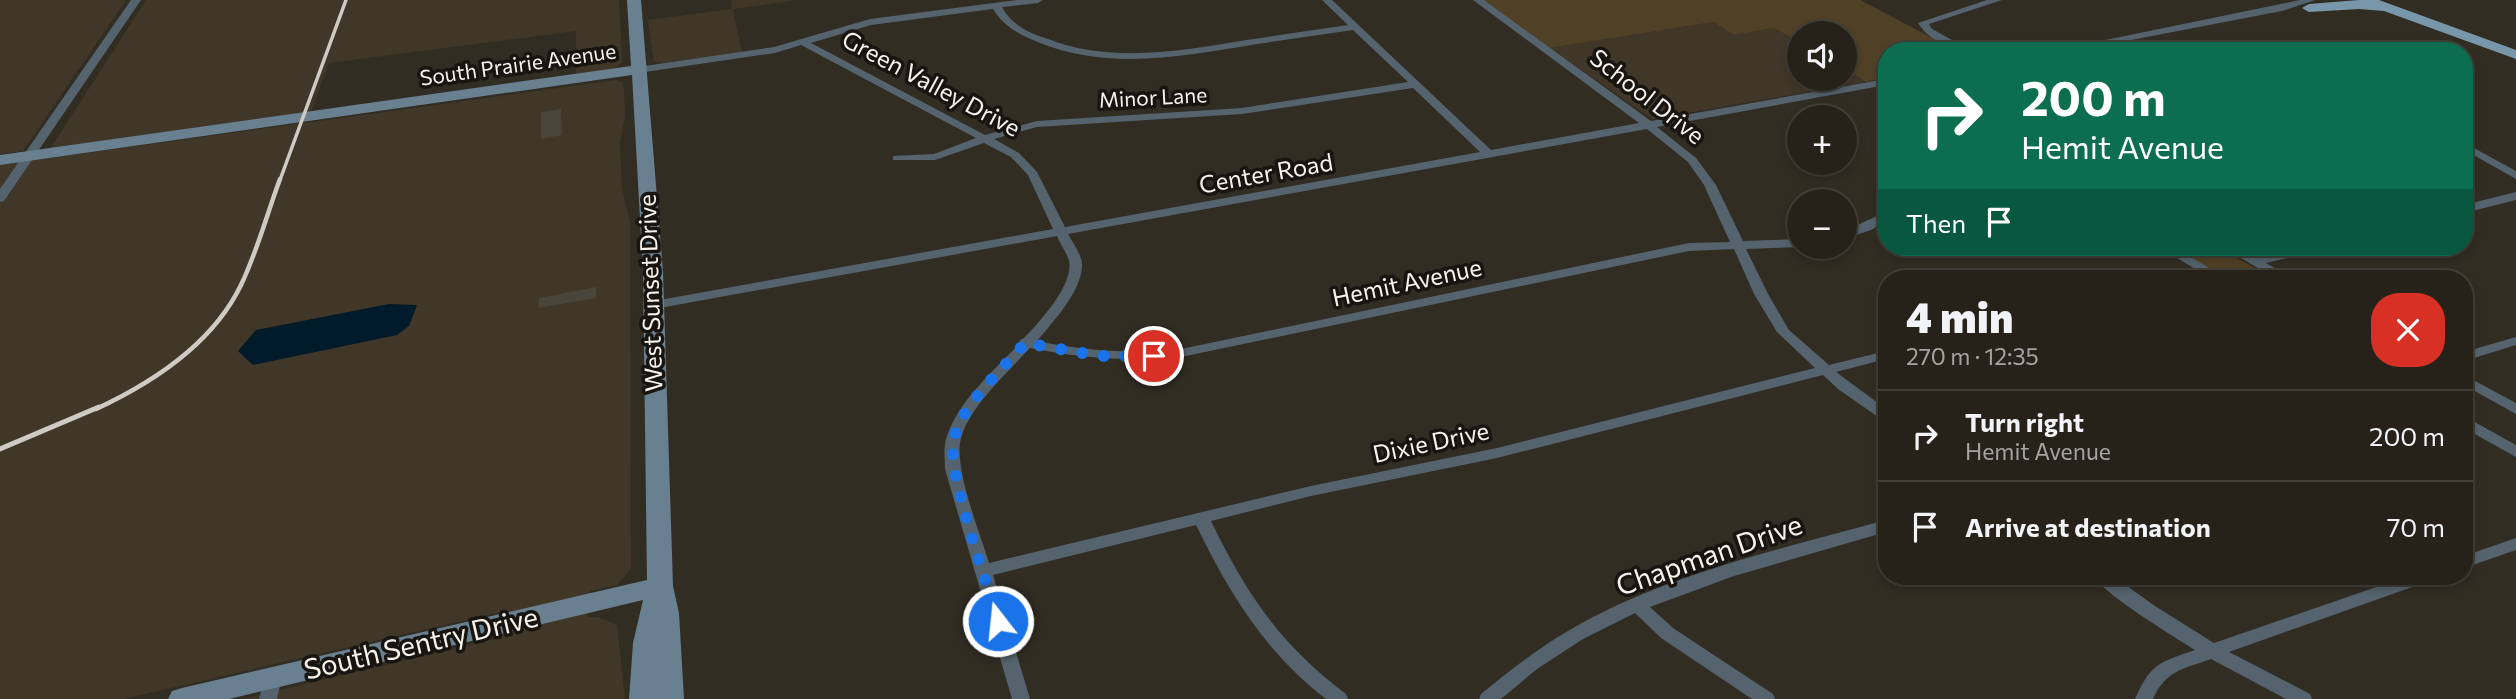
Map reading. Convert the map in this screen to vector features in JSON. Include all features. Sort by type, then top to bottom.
[{"type":"main road","name":"West Sunset Drive","points":[[634,0],[654,305],[660,586],[666,613],[670,699]]},
{"type":"main road","points":[[2366,0],[2391,5],[2516,47]]},
{"type":"main road","points":[[2378,0],[2516,47]]},
{"type":"main road","points":[[2309,4],[2391,5],[2516,55]]},
{"type":"main road","name":"South Prairie Avenue","points":[[0,160],[639,70]]},
{"type":"main road","name":"West Sunset Drive","points":[[643,699],[643,672],[651,614],[660,586]]},
{"type":"main road","name":"South Sentry Drive","points":[[182,699],[271,688],[660,586]]},
{"type":"street","points":[[0,198],[136,0]]},
{"type":"street","name":"South Prairie Avenue","points":[[639,70],[739,57],[870,22],[1038,0]]},
{"type":"street","points":[[1327,0],[1490,155]]},
{"type":"street","name":"School Drive","points":[[1478,0],[1678,148],[1700,171],[1773,318],[1797,346],[1878,410]]},
{"type":"street","points":[[1950,42],[1928,31],[1923,23],[1997,0]]},
{"type":"street","points":[[2104,42],[2282,8],[2353,0]]},
{"type":"street","points":[[996,5],[1008,24],[1023,32],[1065,51],[1104,57],[1149,57],[1356,27]]},
{"type":"street","name":"Green Valley Drive","points":[[802,42],[1015,155],[1028,167],[1076,263],[1074,278],[1062,301],[969,408],[953,441],[953,469],[1021,699]]},
{"type":"street","name":"Minor Lane","points":[[897,158],[935,157],[1037,124],[1242,111],[1416,84]]},
{"type":"street","name":"Center Road","points":[[654,305],[1878,84]]},
{"type":"street","points":[[2474,151],[2516,176]]},
{"type":"street","points":[[2473,207],[2516,196]]},
{"type":"street","points":[[1857,230],[1878,220]]},
{"type":"street","name":"Hemit Avenue","points":[[1025,343],[1099,356],[1181,354],[1689,247],[1787,243]]},
{"type":"street","points":[[2181,256],[2205,270]]},
{"type":"street","points":[[2245,256],[2270,270]]},
{"type":"street","points":[[2256,262],[2280,256]]},
{"type":"street","points":[[2473,353],[2516,341]]},
{"type":"street","name":"Dixie Drive","points":[[983,571],[1311,491],[1497,453],[1878,357]]},
{"type":"street","points":[[2473,384],[2516,409]]},
{"type":"street","points":[[2473,426],[2516,452]]},
{"type":"street","points":[[1201,517],[1240,595],[1261,626],[1304,671],[1339,699]]},
{"type":"street","name":"Chapman Drive","points":[[1488,699],[1556,647],[1637,604],[1689,584],[1878,528]]},
{"type":"street","points":[[2473,559],[2516,544]]},
{"type":"street","points":[[2115,585],[2211,650],[2303,699]]},
{"type":"street","points":[[2144,699],[2153,679],[2162,671],[2211,650],[2400,585]]},
{"type":"street","points":[[1637,604],[1667,633],[1766,699]]},
{"type":"shaded area","points":[[0,0],[126,0],[23,151],[0,154]]},
{"type":"shaded area","points":[[146,0],[619,0],[622,63],[613,69],[576,75],[576,31],[329,63],[311,112],[50,149]]},
{"type":"shaded area","points":[[731,0],[797,0],[733,9],[742,54],[654,62],[648,20],[732,9]]},
{"type":"shaded area","points":[[1484,0],[1860,0],[1940,42],[1878,42],[1878,80],[1866,82],[1857,76],[1857,21],[1787,21],[1787,35],[1774,28],[1734,35],[1713,22],[1550,48]]},
{"type":"shaded area","points":[[1713,22],[1734,35],[1774,28],[1787,35],[1787,91],[1814,91],[1652,119],[1550,48]]},
{"type":"shaded area","points":[[1857,76],[1866,82],[1857,84]]},
{"type":"shaded area","points":[[616,80],[623,83],[624,90],[625,115],[620,143],[622,188],[630,222],[631,569],[617,585],[590,591],[587,617],[598,617],[617,625],[625,699],[242,699],[498,638],[501,612],[123,699],[0,699],[0,165]]},
{"type":"shaded area","points":[[2187,256],[2233,256],[2259,270],[2211,270]]},
{"type":"water","points":[[389,304],[417,305],[409,326],[397,335],[253,365],[238,351],[256,330]]},
{"type":"building","points":[[561,109],[562,135],[541,139],[541,112]]},
{"type":"building","points":[[596,287],[596,298],[539,308],[539,298]]},
{"type":"railway","points":[[280,180],[346,0]]},
{"type":"railway","points":[[96,409],[159,374],[198,343],[214,325],[229,306],[247,272],[280,179]]},
{"type":"railway","points":[[0,449],[99,407]]},
{"type":"route","points":[[998,621],[953,469],[953,441],[969,408],[1025,343],[1099,356],[1154,356]]}]
